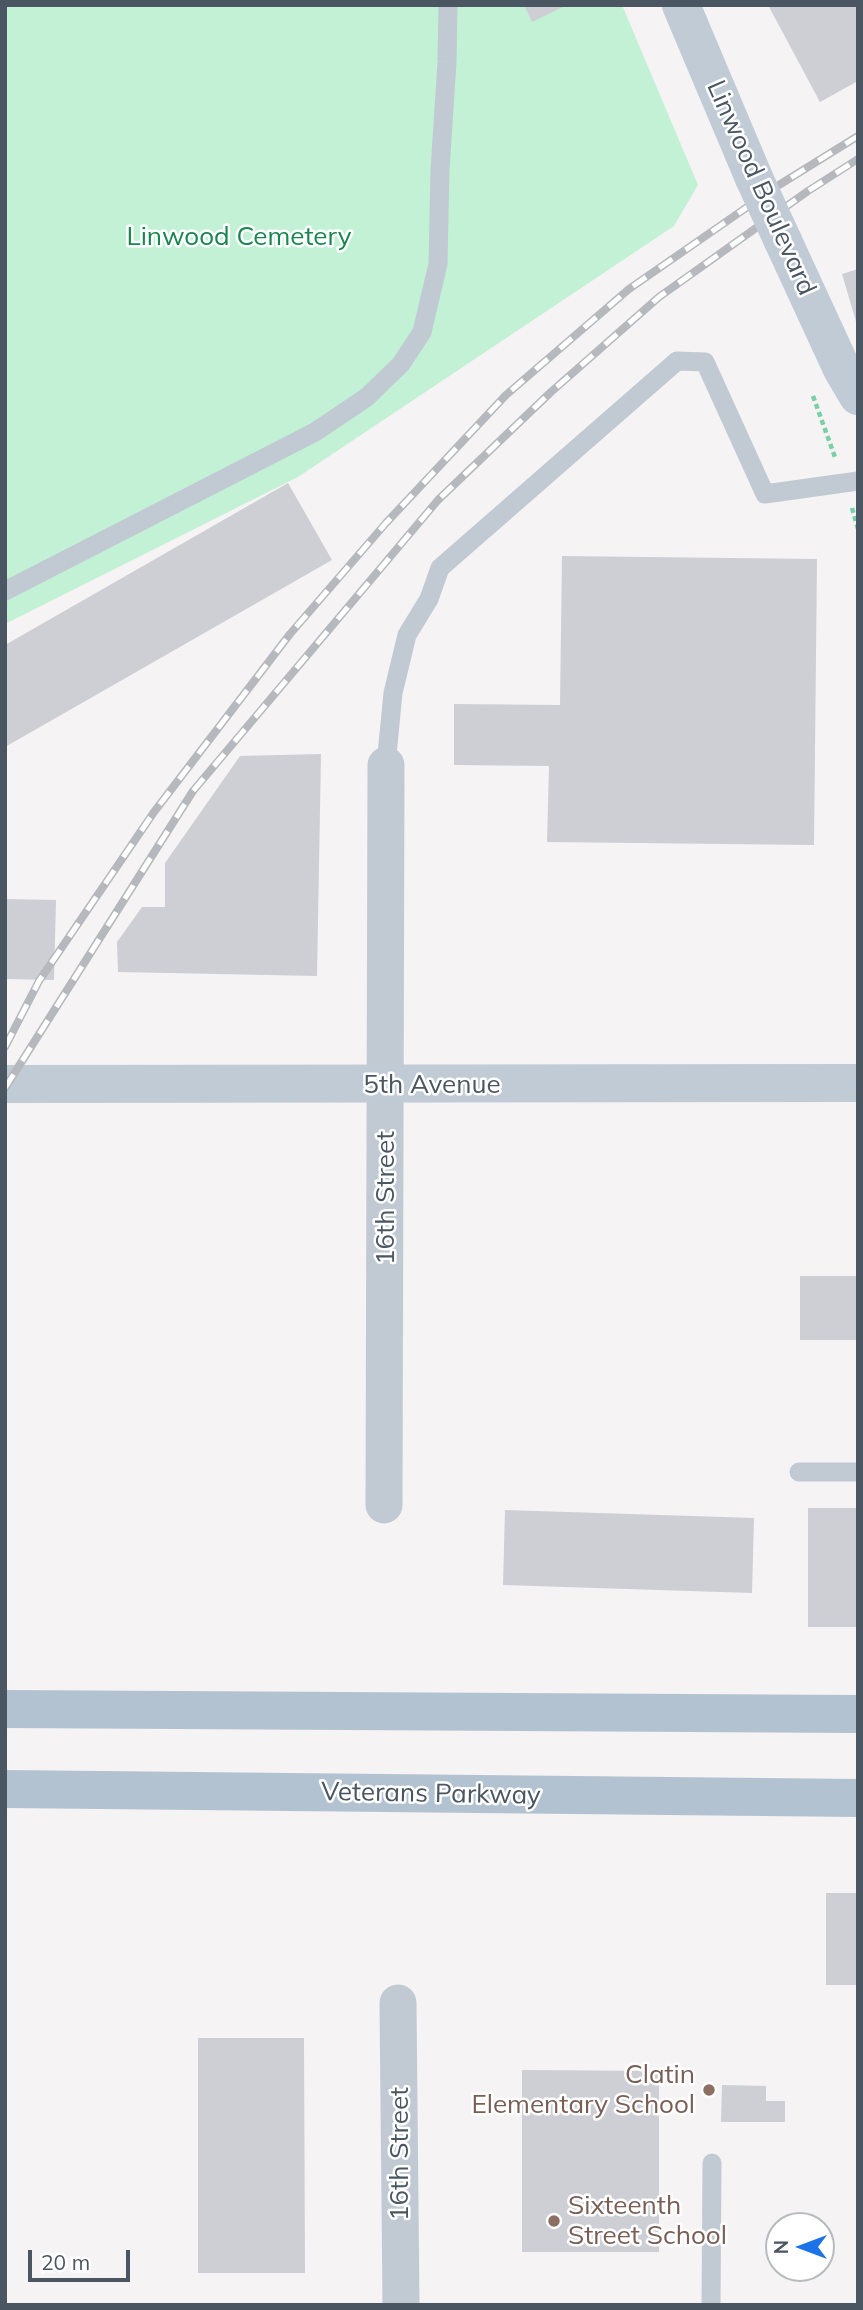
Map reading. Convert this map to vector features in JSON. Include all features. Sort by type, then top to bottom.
[{"type":"main road","points":[[5,1709],[858,1714]]},
{"type":"main road","name":"Veterans Parkway","points":[[5,1789],[858,1798]]},
{"type":"street","name":"Linwood Boulevard","points":[[681,5],[783,241],[836,384]]},
{"type":"street","name":"16th Street","points":[[384,1506],[386,765]]},
{"type":"street","name":"5th Avenue","points":[[5,1084],[858,1083]]},
{"type":"street","name":"16th Street","points":[[398,2003],[401,2305]]},
{"type":"lane","points":[[5,591],[315,432],[367,397],[401,364],[422,332],[438,264],[448,5]]},
{"type":"lane","points":[[386,765],[393,693],[407,635],[429,599],[440,568],[677,361],[705,362],[765,495],[851,482]]},
{"type":"lane","points":[[799,1472],[858,1472]]},
{"type":"lane","points":[[710,2305],[712,2163]]},
{"type":"path","points":[[836,384],[858,529]]},
{"type":"green space","name":"Linwood Cemetery","points":[[5,5],[622,5],[698,185],[674,226],[298,477],[5,624]]},
{"type":"building","points":[[524,5],[567,5],[532,22]]},
{"type":"building","points":[[768,5],[858,5],[858,81],[820,102]]},
{"type":"building","points":[[858,269],[858,325],[857,325],[842,274]]},
{"type":"building","points":[[288,483],[332,560],[5,747],[5,645]]},
{"type":"building","points":[[562,556],[817,559],[814,845],[547,842],[549,766],[454,765],[454,704],[560,705]]},
{"type":"building","points":[[321,754],[317,976],[118,972],[117,942],[142,907],[165,907],[165,863],[240,756]]},
{"type":"building","points":[[5,899],[56,900],[54,980],[5,979]]},
{"type":"building","points":[[800,1276],[858,1276],[858,1340],[800,1340]]},
{"type":"building","points":[[808,1508],[858,1508],[858,1627],[808,1627]]},
{"type":"building","points":[[505,1510],[754,1518],[752,1593],[503,1585]]},
{"type":"building","points":[[826,1893],[858,1893],[858,1985],[826,1985]]},
{"type":"building","points":[[198,2038],[304,2038],[305,2273],[198,2273]]},
{"type":"building","points":[[522,2070],[659,2071],[659,2252],[522,2252]]},
{"type":"building","points":[[722,2085],[766,2086],[766,2101],[785,2101],[785,2122],[721,2122]]},
{"type":"railway","points":[[5,1047],[39,981],[154,812],[290,634],[386,523],[506,395],[629,289],[779,185],[858,136]]},
{"type":"railway","points":[[5,1088],[193,791],[438,500],[551,392],[659,297],[808,191],[858,159]]},
{"type":"place","name":"Clatin Elementary School","points":[[709,2090]]},
{"type":"place","name":"Sixteenth Street School","points":[[554,2221]]}]
